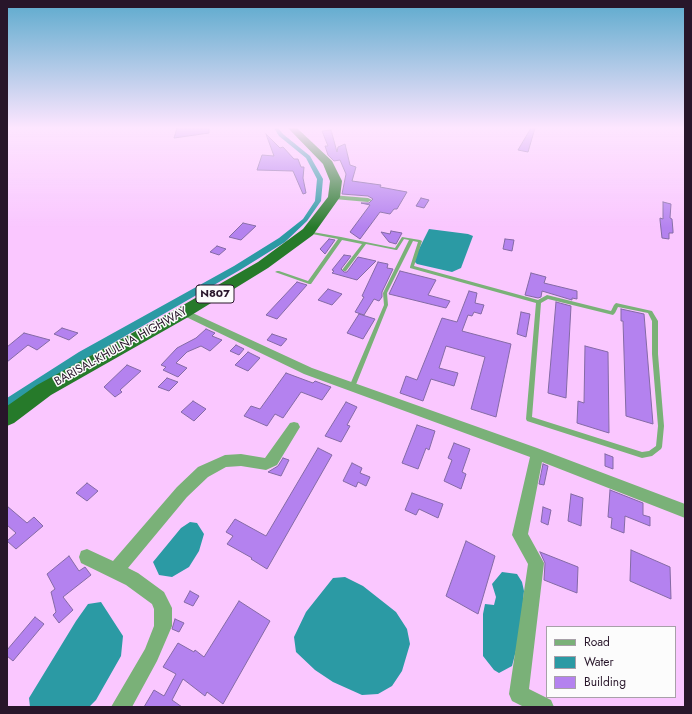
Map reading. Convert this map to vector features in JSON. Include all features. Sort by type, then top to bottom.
[{"type":"highway","points":[[325,161],[336,181],[334,197]]},
{"type":"highway","name":"BARISAL-KHULNA HIGHWAY","points":[[7,417],[44,390],[184,312],[263,265],[308,232],[334,197]]},
{"type":"street","points":[[334,197],[368,200]]},
{"type":"street","points":[[184,312],[308,371],[537,454],[685,511]]},
{"type":"street","points":[[116,570],[182,492],[203,472],[225,461],[241,460],[266,464],[272,461],[294,427]]},
{"type":"street","points":[[537,454],[520,535],[536,563],[519,694],[544,707]]},
{"type":"street","points":[[87,557],[132,579],[158,598],[163,608],[162,626],[151,655],[121,707]]},
{"type":"lane","points":[[308,232],[396,249],[402,238],[420,241],[412,267],[539,302],[547,297],[613,313],[616,305],[650,312],[655,321],[655,354],[661,426],[659,447],[650,454],[642,455],[529,419],[539,302]]},
{"type":"lane","points":[[277,272],[309,284],[341,238]]},
{"type":"lane","points":[[352,387],[386,305],[385,293],[411,240]]},
{"type":"lane","points":[[344,270],[365,243]]},
{"type":"water","points":[[429,229],[473,236],[461,268],[452,272],[417,264],[414,261]]},
{"type":"water","points":[[190,522],[197,523],[204,534],[199,551],[189,567],[172,577],[159,575],[153,562],[181,528]]},
{"type":"water","points":[[502,572],[517,574],[522,582],[524,591],[520,635],[512,666],[499,673],[494,670],[483,656],[483,614],[485,604],[494,605],[496,597],[492,584]]},
{"type":"water","points":[[345,577],[363,586],[396,612],[407,629],[410,644],[402,671],[392,686],[378,694],[362,695],[333,682],[315,670],[296,652],[294,637],[306,612],[333,578]]},
{"type":"water","points":[[101,602],[123,636],[121,656],[96,700],[89,707],[30,707],[29,698],[76,621],[88,604]]},
{"type":"building","points":[[260,161],[299,161],[301,167],[304,167],[303,178],[306,193],[303,194],[293,171],[257,170]]},
{"type":"building","points":[[341,161],[349,161],[350,165],[356,167],[352,181],[381,185],[380,187],[407,192],[397,209],[394,209],[390,214],[380,212],[360,239],[350,232],[370,205],[361,203],[369,203],[373,199],[368,196],[342,194],[346,174]]},
{"type":"building","points":[[421,198],[429,200],[424,208],[416,206]]},
{"type":"building","points":[[663,202],[671,204],[670,218],[672,219],[673,233],[669,233],[669,239],[662,238],[660,218],[663,219]]},
{"type":"building","points":[[243,223],[256,226],[241,240],[229,237]]},
{"type":"building","points":[[391,231],[402,233],[396,244],[389,242],[381,232],[390,234]]},
{"type":"building","points":[[329,239],[335,240],[325,254],[320,249]]},
{"type":"building","points":[[505,239],[514,240],[512,251],[503,249]]},
{"type":"building","points":[[217,246],[226,249],[219,255],[210,252]]},
{"type":"building","points":[[344,255],[351,256],[341,269],[344,272],[347,272],[358,257],[376,261],[357,280],[332,273],[334,271],[332,270]]},
{"type":"building","points":[[378,262],[388,264],[387,268],[393,269],[382,292],[382,297],[379,301],[374,299],[364,315],[355,312],[364,297],[362,296]]},
{"type":"building","points":[[400,271],[436,280],[428,295],[450,301],[446,308],[389,294]]},
{"type":"building","points":[[531,273],[546,277],[544,283],[577,291],[577,299],[572,298],[572,300],[542,291],[541,297],[538,298],[525,295]]},
{"type":"building","points":[[297,282],[307,285],[277,319],[266,315]]},
{"type":"building","points":[[328,289],[342,294],[332,305],[318,300]]},
{"type":"building","points":[[469,291],[477,293],[475,303],[484,305],[481,314],[474,312],[472,316],[468,315],[462,331],[511,344],[496,417],[471,409],[485,357],[446,346],[439,368],[458,373],[454,386],[431,379],[423,401],[400,393],[406,376],[417,380],[442,318],[457,322]]},
{"type":"building","points":[[556,302],[571,306],[566,398],[548,393]]},
{"type":"building","points":[[621,309],[644,314],[653,424],[626,416],[623,321],[621,321]]},
{"type":"building","points":[[521,312],[530,314],[526,337],[517,334]]},
{"type":"building","points":[[359,314],[375,319],[363,339],[347,333]]},
{"type":"building","points":[[62,328],[78,333],[69,340],[54,334]]},
{"type":"building","points":[[206,329],[215,333],[212,336],[222,340],[210,351],[201,346],[187,352],[176,363],[187,368],[178,377],[163,370],[166,367],[161,365],[177,348],[196,338]]},
{"type":"building","points":[[24,333],[50,340],[37,350],[28,345],[7,362],[7,347]]},
{"type":"building","points":[[272,334],[287,339],[281,346],[267,340]]},
{"type":"building","points":[[236,345],[244,349],[239,355],[230,351]]},
{"type":"building","points":[[585,346],[608,352],[609,433],[577,423],[578,401],[584,403]]},
{"type":"building","points":[[248,352],[260,358],[248,371],[235,365]]},
{"type":"building","points":[[127,365],[141,371],[120,390],[122,392],[115,397],[104,387]]},
{"type":"building","points":[[286,373],[313,383],[315,381],[331,387],[322,400],[301,392],[283,418],[275,414],[267,426],[244,416],[251,406],[260,409]]},
{"type":"building","points":[[167,378],[178,382],[169,391],[158,387]]},
{"type":"building","points":[[193,401],[206,409],[194,421],[181,412]]},
{"type":"building","points":[[346,402],[357,407],[347,425],[350,426],[341,442],[325,436]]},
{"type":"building","points":[[417,425],[435,431],[429,450],[426,448],[418,469],[402,463]]},
{"type":"building","points":[[454,443],[470,449],[462,472],[466,474],[461,489],[444,481],[452,460],[448,458]]},
{"type":"building","points":[[318,448],[332,455],[267,569],[251,559],[252,558],[227,544],[233,536],[226,532],[235,519],[266,536]]},
{"type":"building","points":[[605,454],[613,457],[613,469],[605,466]]},
{"type":"building","points":[[283,458],[289,460],[281,476],[268,472],[278,466]]},
{"type":"building","points":[[352,463],[362,468],[360,473],[370,477],[366,486],[358,482],[356,487],[343,481]]},
{"type":"building","points":[[543,464],[548,466],[544,485],[539,484]]},
{"type":"building","points":[[87,483],[98,491],[87,501],[76,493]]},
{"type":"building","points":[[610,490],[643,503],[643,515],[650,517],[650,526],[625,516],[624,533],[611,528],[612,518],[608,517]]},
{"type":"building","points":[[412,493],[443,504],[438,518],[419,509],[416,515],[405,510]]},
{"type":"building","points":[[571,494],[583,498],[581,526],[568,521]]},
{"type":"building","points":[[7,506],[27,523],[34,517],[43,526],[16,549],[7,541],[16,533],[7,525]]},
{"type":"building","points":[[543,507],[551,510],[548,525],[541,522]]},
{"type":"building","points":[[466,541],[495,556],[478,614],[446,596]]},
{"type":"building","points":[[631,550],[670,567],[671,599],[630,581]]},
{"type":"building","points":[[540,552],[578,567],[577,593],[544,580],[545,563]]},
{"type":"building","points":[[69,556],[79,571],[85,567],[91,575],[63,597],[73,610],[59,623],[53,615],[56,612],[51,592],[55,589],[47,574]]},
{"type":"building","points":[[190,591],[199,596],[193,606],[184,602]]},
{"type":"building","points":[[239,601],[270,621],[223,704],[207,692],[205,696],[183,679],[172,700],[182,707],[144,707],[154,690],[164,696],[176,674],[163,667],[178,643],[194,652],[195,650],[204,657]]},
{"type":"building","points":[[35,617],[44,624],[13,661],[7,656],[7,650]]},
{"type":"building","points":[[175,619],[184,623],[179,632],[172,629]]},
{"type":"waterway","points":[[7,404],[83,355],[237,268],[282,240],[305,220],[318,201],[320,179],[310,161]]}]
